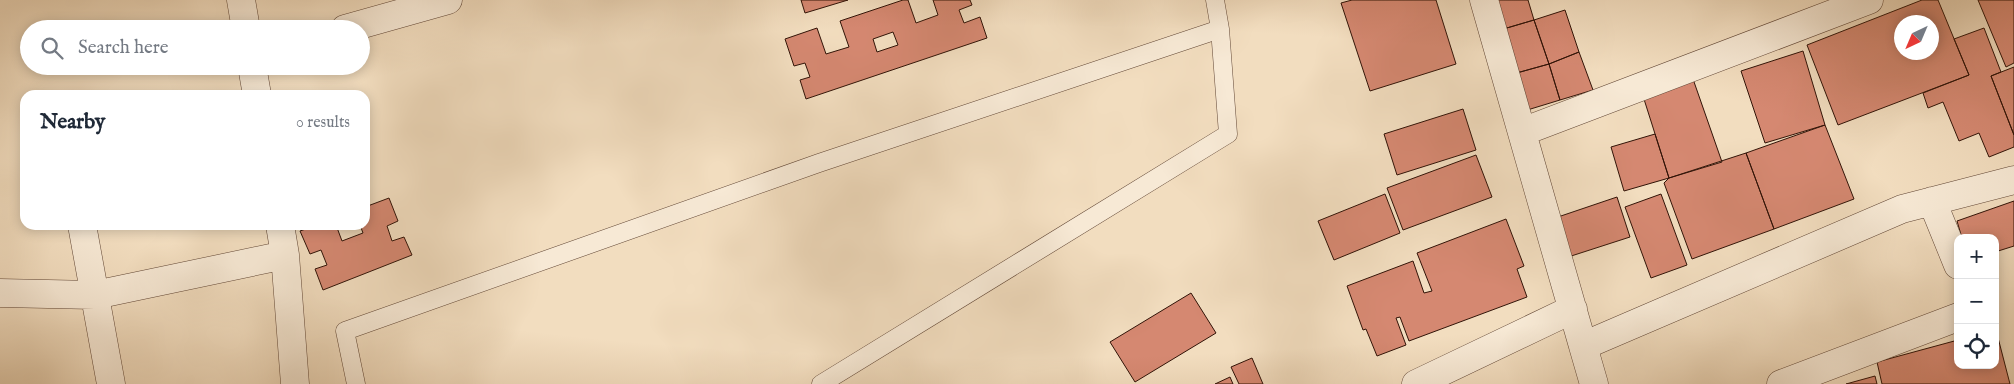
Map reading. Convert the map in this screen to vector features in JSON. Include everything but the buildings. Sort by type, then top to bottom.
[{"type":"street","points":[[241,0],[244,20]]},
{"type":"street","points":[[370,22],[448,0]]},
{"type":"street","points":[[1484,0],[1594,384]]},
{"type":"street","points":[[1522,132],[1869,0]]},
{"type":"street","points":[[254,75],[256,90]]},
{"type":"street","points":[[1583,346],[1902,209],[2014,180]]},
{"type":"street","points":[[1932,201],[1954,255]]},
{"type":"street","points":[[83,230],[111,384]]},
{"type":"street","points":[[281,230],[285,256],[295,384]]},
{"type":"street","points":[[0,293],[95,295],[285,256]]},
{"type":"street","points":[[1416,384],[1573,309]]},
{"type":"street","points":[[1781,384],[1954,319]]},
{"type":"lane","points":[[821,384],[1228,134],[1220,29],[1215,0]]},
{"type":"lane","points":[[356,384],[345,331],[819,163],[1220,29]]}]
